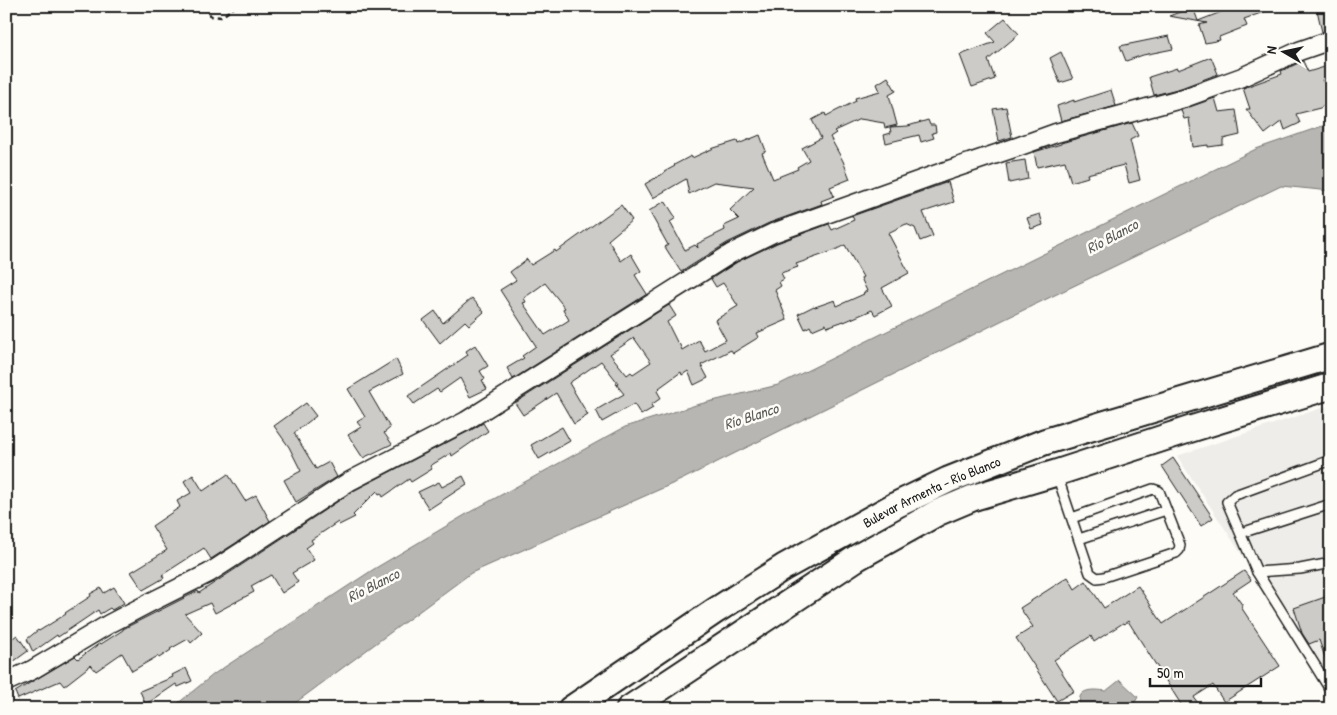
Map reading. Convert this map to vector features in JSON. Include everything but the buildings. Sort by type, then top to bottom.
[{"type":"main road","name":"Bulevar Armenta - Río Blanco","points":[[571,709],[715,611],[784,567],[896,505],[948,480],[1044,442],[1331,356]]},
{"type":"main road","points":[[1191,428],[1191,420],[1209,408],[1310,378],[1331,365]]},
{"type":"main road","name":"Bulevar Armenta - Río Blanco","points":[[629,709],[858,557],[937,513],[976,497],[1056,473],[1191,428],[1331,386]]},
{"type":"street","points":[[6,682],[32,670],[109,624],[209,574],[350,480],[466,422],[732,253],[773,233],[1056,133],[1184,98],[1242,77],[1299,51],[1331,40]]},
{"type":"lane","points":[[1331,460],[1235,495],[1227,502],[1257,572],[1331,691]]},
{"type":"lane","points":[[1056,473],[1090,573],[1097,578],[1104,578],[1176,554],[1179,550],[1180,545],[1158,491],[1153,490],[1072,518]]},
{"type":"lane","points":[[1241,533],[1331,504]]},
{"type":"lane","points":[[1079,540],[1166,510]]},
{"type":"lane","points":[[1257,572],[1300,569],[1331,563]]},
{"type":"path","points":[[204,6],[211,16],[221,16],[236,6]]},
{"type":"shaded area","points":[[1331,405],[1331,690],[1177,456]]},
{"type":"water","name":"Río Blanco","points":[[1331,123],[1331,191],[1281,186],[1005,319],[681,480],[471,573],[287,709],[171,709],[214,674],[374,569],[470,512],[625,427],[696,405],[778,385],[1256,149]]},
{"type":"water","points":[[1120,680],[1138,697],[1131,709],[1081,709],[1080,697],[1086,691],[1106,691]]}]
